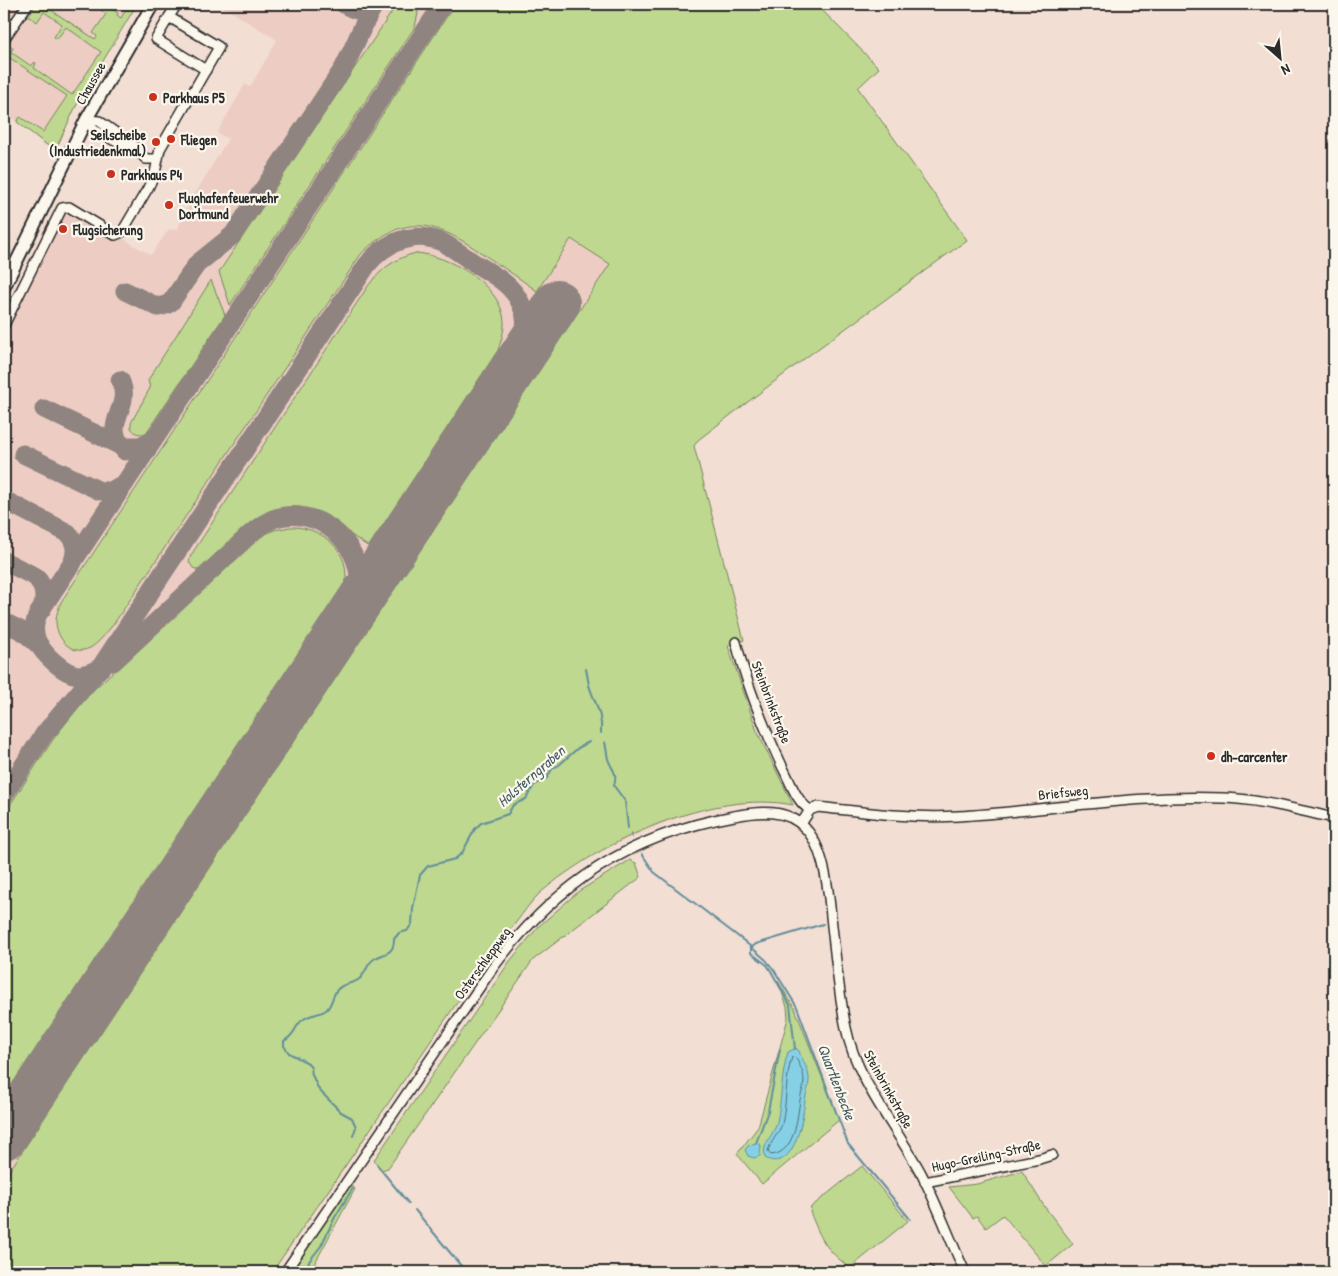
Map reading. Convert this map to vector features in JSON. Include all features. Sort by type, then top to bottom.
[{"type":"main road","name":"Chaussee","points":[[4,287],[86,120],[153,4]]},
{"type":"street","points":[[4,39],[28,4]]},
{"type":"street","points":[[176,4],[156,40],[206,70]]},
{"type":"street","points":[[4,326],[62,208],[69,208],[115,235],[122,232],[148,188],[155,173],[160,150],[219,47],[168,17]]},
{"type":"street","points":[[86,120],[94,130],[142,155],[146,160],[157,159]]},
{"type":"street","name":"Steinbrinkstraße","points":[[736,642],[757,709],[770,741],[799,801],[810,810]]},
{"type":"street","name":"Briefsweg","points":[[810,810],[818,807],[874,813],[957,816],[1128,799],[1202,797],[1256,801],[1334,818]]},
{"type":"street","points":[[801,824],[810,810]]},
{"type":"street","name":"Osterschleppweg","points":[[285,1272],[492,969],[513,941],[552,902],[591,871],[614,857],[649,840],[687,826],[763,812],[784,815],[801,824]]},
{"type":"street","name":"Steinbrinkstraße","points":[[801,824],[814,840],[822,863],[829,900],[846,1027],[856,1061],[925,1182],[965,1272]]},
{"type":"street","name":"Hugo-Greiling-Straße","points":[[925,1182],[1052,1155]]},
{"type":"shaded area","points":[[4,4],[136,4],[73,109],[53,152],[4,111]]},
{"type":"shaded area","points":[[219,4],[816,4],[846,95],[691,438],[713,642],[715,801],[582,859],[512,915],[458,990],[358,1149],[273,1272],[4,1272],[4,326],[62,212],[67,209],[80,214],[151,255],[169,229],[177,230],[190,202],[228,139],[217,133],[245,84],[250,87],[277,40]]},
{"type":"green space","points":[[37,4],[42,4],[95,39],[97,36],[93,33],[106,14],[93,4],[104,4],[118,13],[117,15],[121,18],[129,4],[137,4],[75,108],[55,151],[17,122],[20,117],[43,132],[67,96],[7,56],[4,61],[4,52],[9,45],[13,48],[11,52],[31,66],[35,62],[34,68],[72,95],[101,52],[66,27],[57,39],[54,37],[62,24],[44,12],[37,22],[28,16]]},
{"type":"green space","points":[[397,4],[415,4],[418,13],[415,27],[230,305],[219,272]]},
{"type":"green space","points":[[455,4],[816,4],[879,68],[858,88],[967,240],[808,356],[698,440],[694,446],[744,640],[728,646],[757,731],[793,805],[761,802],[728,805],[693,812],[626,838],[594,855],[540,893],[467,988],[272,1272],[4,1272],[4,1179],[610,264],[571,239],[537,291],[466,243],[450,234],[435,229],[421,226],[407,227],[392,231],[377,240],[361,254],[113,625],[90,648],[83,650],[71,648],[62,639],[56,621],[61,602]]},
{"type":"green space","points":[[416,253],[442,259],[481,281],[499,303],[504,319],[503,332],[498,350],[369,547],[339,526],[320,517],[302,512],[286,512],[256,523],[205,567],[199,570],[193,568],[189,562],[191,555],[368,286],[389,265],[401,258]]},
{"type":"green space","points":[[211,280],[225,315],[146,433],[136,433],[131,428],[131,423],[150,388],[148,380]]},
{"type":"green space","points":[[290,527],[308,529],[325,537],[332,543],[342,557],[346,582],[4,1097],[4,814],[54,738],[90,693],[258,538],[274,530]]},
{"type":"green space","points":[[630,860],[636,863],[641,877],[533,960],[388,1168],[382,1170],[374,1160],[510,961],[539,926],[579,891]]},
{"type":"green space","points":[[778,981],[795,1009],[839,1120],[762,1184],[737,1154],[758,1127],[788,1018],[787,1007]]},
{"type":"green space","points":[[862,1166],[908,1221],[850,1268],[829,1249],[810,1212],[811,1207]]},
{"type":"green space","points":[[1022,1171],[1044,1206],[1073,1244],[1046,1266],[1003,1215],[986,1228],[977,1216],[973,1218],[949,1187],[977,1184]]},
{"type":"green space","points":[[350,1185],[355,1189],[310,1272],[289,1272]]},
{"type":"water","points":[[796,1048],[807,1069],[809,1086],[796,1141],[784,1158],[775,1161],[765,1158],[764,1153],[766,1144],[777,1122],[788,1052]]},
{"type":"water","points":[[756,1143],[761,1145],[760,1156],[754,1158],[748,1156],[745,1150],[749,1145]]},
{"type":"waterway","points":[[1328,4],[1334,11]]},
{"type":"waterway","name":"Quartlenbecke","points":[[586,669],[589,685],[599,714],[601,733]]},
{"type":"waterway","name":"Holsterngraben","points":[[353,1136],[356,1127],[352,1118],[341,1112],[319,1090],[308,1063],[289,1053],[284,1046],[284,1041],[301,1021],[326,1010],[330,1006],[339,987],[361,978],[371,961],[391,951],[394,939],[399,933],[407,931],[412,924],[413,908],[420,875],[428,866],[455,859],[462,853],[475,829],[481,823],[508,814],[513,805],[526,799],[534,785],[547,778],[552,769],[578,748],[589,742]]},
{"type":"waterway","name":"Quartlenbecke","points":[[605,742],[608,759],[615,774],[614,786],[625,801],[628,828]]},
{"type":"waterway","name":"Quartlenbecke","points":[[631,833],[632,837]]},
{"type":"waterway","name":"Quartlenbecke","points":[[642,854],[654,872],[744,941],[766,960],[774,970],[797,1007],[848,1144],[910,1219]]},
{"type":"waterway","name":"Quartlenbecke","points":[[795,1049],[790,1005],[767,965],[751,953],[751,948],[756,944],[823,924]]},
{"type":"waterway","points":[[756,1143],[768,1111],[780,1049]]},
{"type":"waterway","points":[[377,1165],[409,1204]]},
{"type":"waterway","points":[[304,1272],[310,1260],[321,1246],[335,1217],[353,1188]]},
{"type":"waterway","points":[[415,1210],[466,1272]]},
{"type":"taxiway","points":[[344,4],[359,10],[366,10],[374,6]]},
{"type":"taxiway","points":[[125,291],[158,307],[166,305],[171,302],[197,264],[233,235],[343,69],[375,4]]},
{"type":"taxiway","points":[[101,668],[87,674],[78,675],[72,674],[55,663],[44,652],[36,638],[34,628],[38,614],[443,4]]},
{"type":"taxiway","points":[[4,795],[45,733],[100,668],[367,265],[382,250],[401,240],[421,237],[431,239],[442,242],[505,283],[516,296],[525,314],[526,335],[521,355],[516,365]]},
{"type":"taxiway","points":[[120,380],[123,399],[115,431],[118,441],[125,451]]},
{"type":"taxiway","points":[[44,409],[121,446],[139,446],[149,442],[156,436]]},
{"type":"taxiway","points":[[23,454],[100,491],[111,491],[125,483]]},
{"type":"taxiway","points":[[4,500],[68,533],[73,540],[75,548],[72,564]]},
{"type":"taxiway","points":[[113,662],[251,533],[273,519],[289,516],[305,517],[333,530],[344,541],[353,554],[358,569],[359,588],[353,611]]},
{"type":"taxiway","points":[[4,561],[36,577],[44,592],[42,609]]},
{"type":"taxiway","points":[[4,622],[24,632],[40,646]]},
{"type":"runway","points":[[4,1137],[557,303]]},
{"type":"place","name":"Parkhaus P5","points":[[153,97]]},
{"type":"place","name":"Fliegen","points":[[171,139]]},
{"type":"place","name":"Seilscheibe (Industriedenkmal)","points":[[156,142]]},
{"type":"place","name":"Parkhaus P4","points":[[111,174]]},
{"type":"place","name":"Flughafenfeuerwehr Dortmund","points":[[169,205]]},
{"type":"place","name":"Flugsicherung","points":[[63,229]]},
{"type":"place","name":"dh-carcenter","points":[[1211,756]]}]
